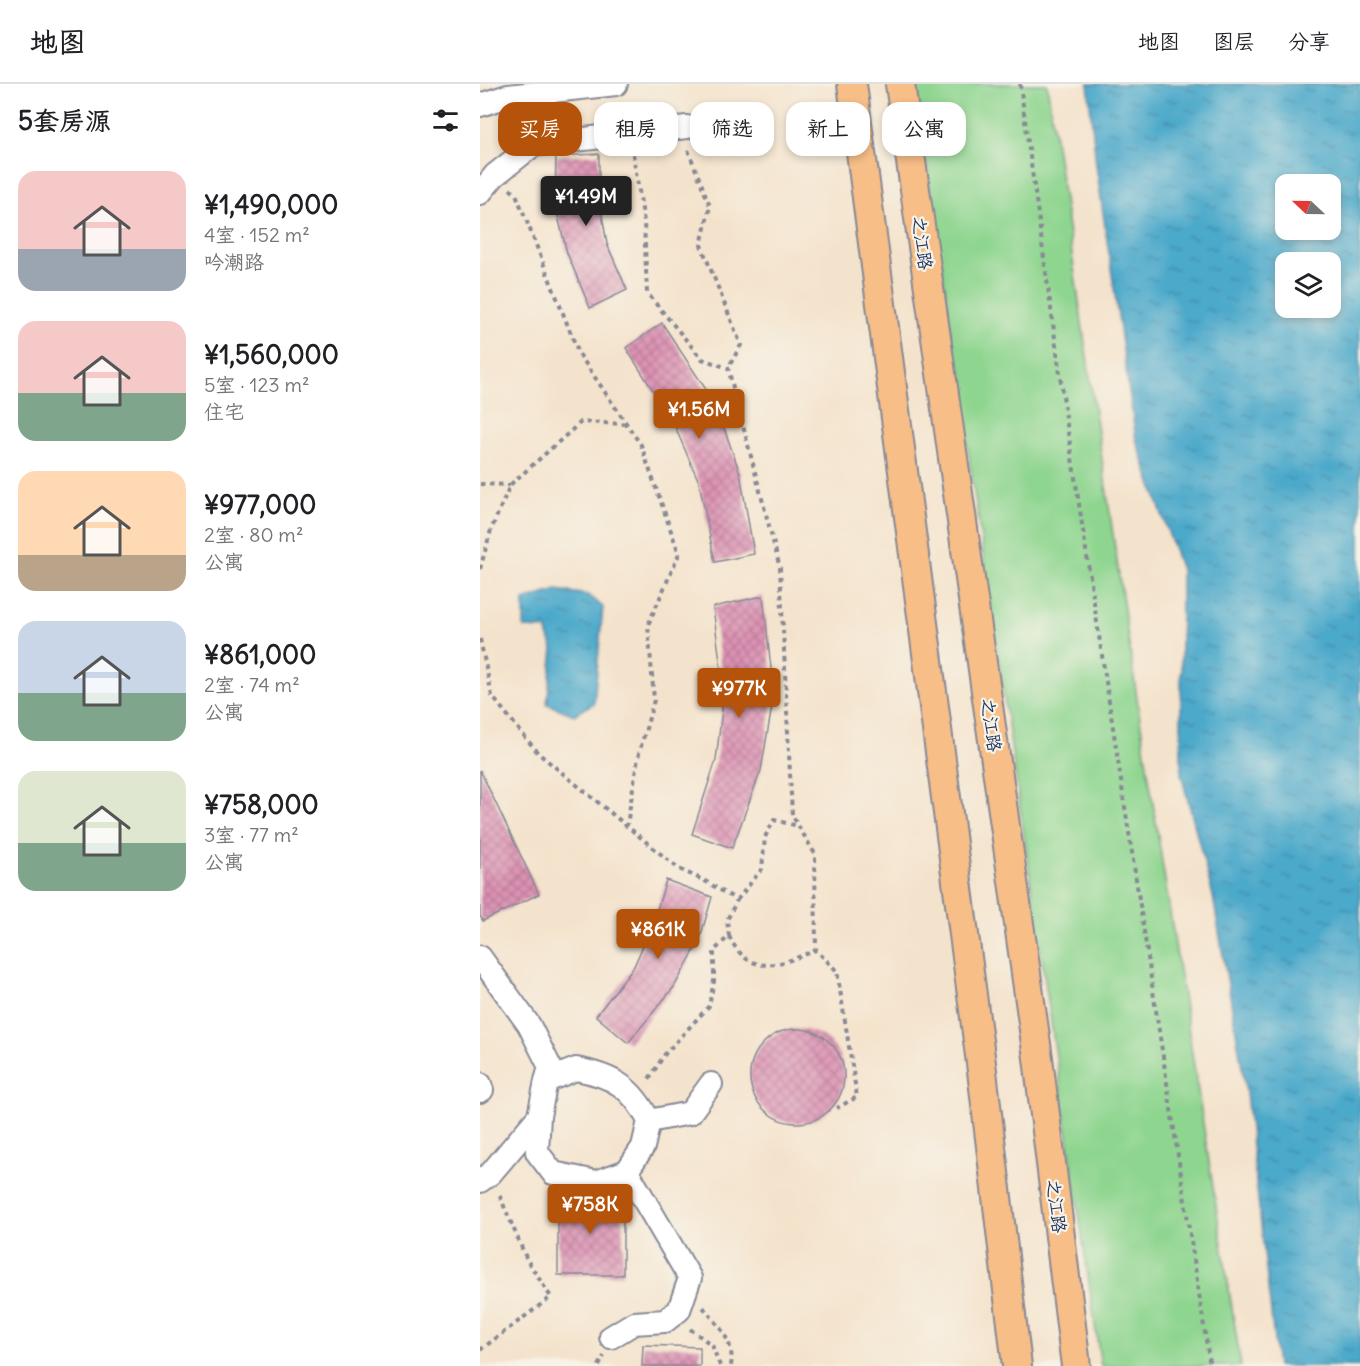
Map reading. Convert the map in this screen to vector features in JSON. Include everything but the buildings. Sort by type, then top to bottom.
[{"type":"main road","points":[[852,84],[981,1059],[1017,1366]]},
{"type":"main road","name":"之江路","points":[[900,84],[1038,1058],[1076,1366]]},
{"type":"street","points":[[480,105],[508,96],[560,87],[616,84]]},
{"type":"street","points":[[678,128],[687,127]]},
{"type":"street","points":[[480,193],[495,175],[533,145],[594,138]]},
{"type":"street","points":[[480,957],[529,1025],[549,1067],[538,1116],[537,1152],[554,1173],[596,1182],[627,1171],[643,1147],[649,1121],[637,1099],[606,1075],[576,1069],[546,1081]]},
{"type":"street","points":[[480,1084],[482,1090],[480,1091]]},
{"type":"street","points":[[649,1121],[690,1113],[711,1084]]},
{"type":"street","points":[[486,1177],[538,1116]]},
{"type":"street","points":[[611,1337],[634,1323],[665,1321],[679,1310],[690,1278],[627,1171]]},
{"type":"path","points":[[1020,84],[1066,425],[1210,1366]]},
{"type":"path","points":[[688,150],[710,206],[701,245],[741,345],[728,368],[780,568],[792,815],[815,854],[816,950],[837,971],[856,1097],[837,1108]]},
{"type":"path","points":[[633,156],[644,222],[647,293],[702,359],[728,368]]},
{"type":"path","points":[[495,175],[516,194],[579,354],[641,445],[679,554],[648,625],[654,700],[638,757],[627,825]]},
{"type":"path","points":[[480,569],[491,530],[510,485],[581,422],[627,424]]},
{"type":"path","points":[[480,484],[510,485]]},
{"type":"path","points":[[480,639],[492,696],[538,753],[679,869],[737,900]]},
{"type":"path","points":[[798,826],[774,820],[765,837],[762,869],[737,900],[727,920],[729,936],[735,950],[759,966],[781,964],[816,950]]},
{"type":"path","points":[[637,1099],[664,1054],[710,1006],[714,981],[714,951],[729,936]]},
{"type":"path","points":[[480,1350],[551,1298],[527,1260],[486,1177]]},
{"type":"path","points":[[687,1288],[723,1331],[733,1353],[730,1366]]},
{"type":"path","points":[[665,1321],[692,1329],[712,1345],[720,1366]]},
{"type":"green space","points":[[915,84],[1047,84],[1144,746],[1241,1366],[1101,1366],[925,156],[966,156],[966,102],[918,102]]},
{"type":"water","points":[[1088,84],[1360,84],[1360,1366],[1277,1366],[1245,1085],[1213,896],[1181,774],[1181,570],[1136,439],[1096,165]]},
{"type":"water","points":[[557,590],[588,595],[603,607],[594,703],[574,715],[547,704],[553,649],[546,629],[524,628],[524,600]]}]
